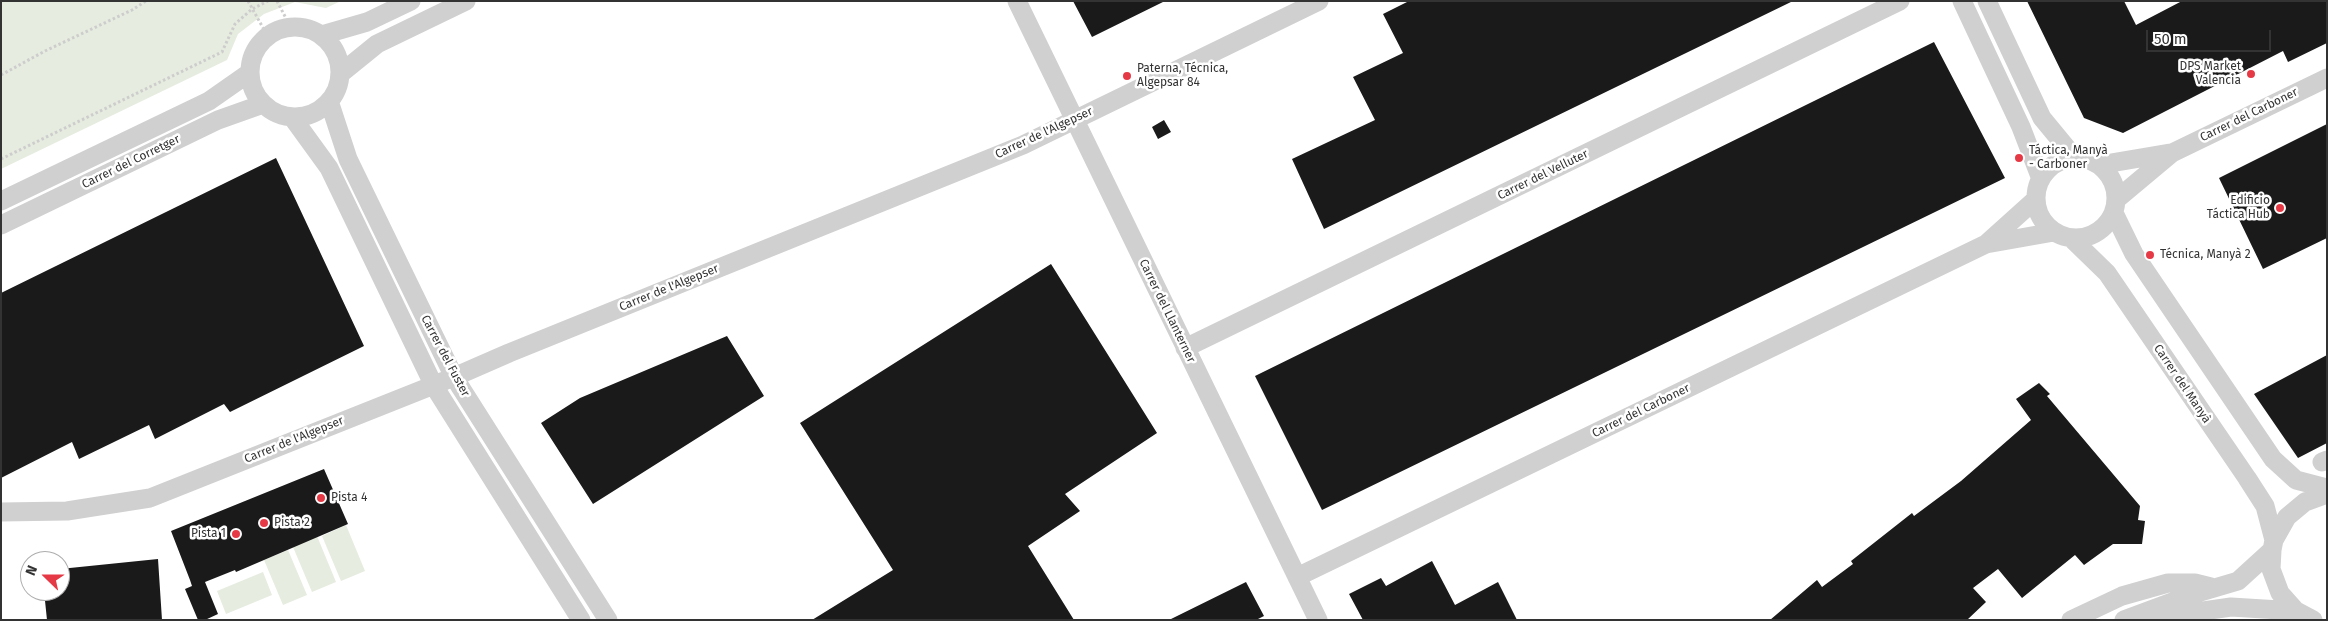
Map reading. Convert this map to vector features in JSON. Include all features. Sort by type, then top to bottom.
[{"type":"street","points":[[322,35],[367,22],[411,1]]},
{"type":"street","points":[[340,74],[377,44],[466,1]]},
{"type":"street","name":"Carrer del Llanterner","points":[[1017,1],[1318,620]]},
{"type":"street","name":"Carrer de l'Algepser","points":[[1,512],[67,511],[150,498],[454,378],[518,349],[1024,145],[1319,1]]},
{"type":"street","name":"Carrer del Velluter","points":[[1185,348],[1900,1]]},
{"type":"street","points":[[1962,1],[2021,127],[2041,179]]},
{"type":"street","points":[[1987,1],[2042,118],[2075,158]]},
{"type":"street","points":[[290,26],[301,26],[322,35],[332,46],[338,59],[340,74],[337,88],[329,101],[319,110],[306,116],[292,117],[271,111],[255,95],[249,73],[251,59],[257,46],[278,29],[290,26]]},
{"type":"street","name":"Carrer del Corretger","points":[[1,201],[209,101],[249,73]]},
{"type":"street","name":"Carrer del Carboner","points":[[2099,165],[2172,153],[2327,78]]},
{"type":"street","name":"Carrer del Fuster","points":[[329,101],[348,159],[454,378],[608,620]]},
{"type":"street","name":"Carrer del Corretger","points":[[1,225],[218,120],[262,104]]},
{"type":"street","name":"Carrer del Fuster","points":[[292,117],[328,168],[434,386],[581,620]]},
{"type":"street","name":"Carrer del Carboner","points":[[2115,206],[2172,153]]},
{"type":"street","points":[[2115,206],[2107,224],[2097,233],[2085,238],[2072,239],[2054,232],[2041,217],[2036,199],[2041,179],[2049,168],[2061,161],[2075,158],[2088,159],[2099,165],[2109,174],[2115,186],[2115,206],[2134,254],[2273,459],[2296,480],[2327,488]]},
{"type":"street","name":"Carrer del Carboner","points":[[1986,244],[2036,199]]},
{"type":"street","name":"Carrer del Carboner","points":[[1297,578],[1986,244],[2054,232]]},
{"type":"street","name":"Carrer del Manyà","points":[[2072,239],[2107,273],[2265,506],[2273,545],[2271,569],[2280,593],[2304,617]]},
{"type":"street","points":[[2124,620],[2238,581],[2273,545],[2286,517],[2305,502],[2327,494]]},
{"type":"street","points":[[2071,620],[2122,596],[2168,583],[2195,583],[2215,588]]},
{"type":"street","points":[[2147,620],[2231,607],[2304,617]]},
{"type":"path","points":[[1,75],[45,51],[132,10],[146,1]]},
{"type":"path","points":[[248,1],[267,36]]},
{"type":"path","points":[[1,159],[222,52],[235,24],[252,9],[268,1]]},
{"type":"path","points":[[277,1],[290,26]]},
{"type":"shaded area","points":[[1,1],[341,1],[326,8],[295,2],[264,14],[238,34],[227,60],[1,169]]},
{"type":"shaded area","points":[[346,525],[365,571],[341,581],[322,536]]},
{"type":"shaded area","points":[[317,536],[336,582],[312,592],[293,547]]},
{"type":"shaded area","points":[[288,550],[307,595],[283,605],[264,560]]},
{"type":"shaded area","points":[[263,572],[272,595],[226,614],[217,591]]},
{"type":"building","points":[[1073,1],[1165,1],[1092,37]]},
{"type":"building","points":[[1409,1],[1793,1],[1324,229],[1292,159],[1375,120],[1353,77],[1403,53],[1383,14]]},
{"type":"building","points":[[2027,1],[2124,1],[2136,25],[2182,1],[2327,1],[2327,43],[2288,62],[2283,51],[2123,133],[2084,118]]},
{"type":"building","points":[[1934,42],[2005,178],[1322,510],[1255,376]]},
{"type":"building","points":[[1164,120],[1171,132],[1158,139],[1152,127]]},
{"type":"building","name":"Edificio Táctica Hub","points":[[2327,124],[2327,238],[2263,269],[2219,178]]},
{"type":"building","points":[[276,158],[364,346],[230,412],[224,404],[155,439],[149,425],[79,459],[72,442],[1,478],[1,293]]},
{"type":"building","points":[[1051,264],[1157,433],[1065,494],[1080,511],[1028,546],[1074,620],[812,620],[893,570],[800,423]]},
{"type":"building","points":[[727,336],[764,396],[593,504],[541,423],[580,398]]},
{"type":"building","points":[[2327,355],[2327,443],[2298,458],[2254,394]]},
{"type":"building","points":[[2039,383],[2050,394],[2047,396],[2140,506],[2138,520],[2145,521],[2142,544],[2113,544],[2084,565],[2075,555],[2022,598],[1998,569],[1973,588],[1986,602],[1967,620],[1770,620],[1817,580],[1822,587],[1853,564],[1851,561],[1912,513],[1914,516],[1961,481],[2031,420],[2016,399]]},
{"type":"building","points":[[324,469],[348,524],[236,572],[235,570],[205,582],[218,614],[205,620],[198,620],[185,589],[192,586],[171,531]]},
{"type":"building","points":[[158,559],[162,620],[47,620],[45,601],[70,601],[70,568]]},
{"type":"building","points":[[1432,561],[1455,605],[1498,582],[1517,620],[1363,620],[1349,594],[1381,578],[1386,586]]},
{"type":"building","points":[[1246,582],[1264,616],[1256,620],[1169,620]]},
{"type":"place","name":"DPS Market Valencia","points":[[2251,74]]},
{"type":"place","name":"Paterna, Técnica, Algepsar 84","points":[[1127,76]]},
{"type":"place","name":"Táctica, Manyà - Carboner","points":[[2019,158]]},
{"type":"place","name":"Edificio Táctica Hub","points":[[2280,208]]},
{"type":"place","name":"Técnica, Manyà 2","points":[[2150,255]]},
{"type":"place","name":"Pista 4","points":[[321,498]]},
{"type":"place","name":"Pista 2","points":[[264,523]]},
{"type":"place","name":"Pista 1","points":[[236,534]]}]
